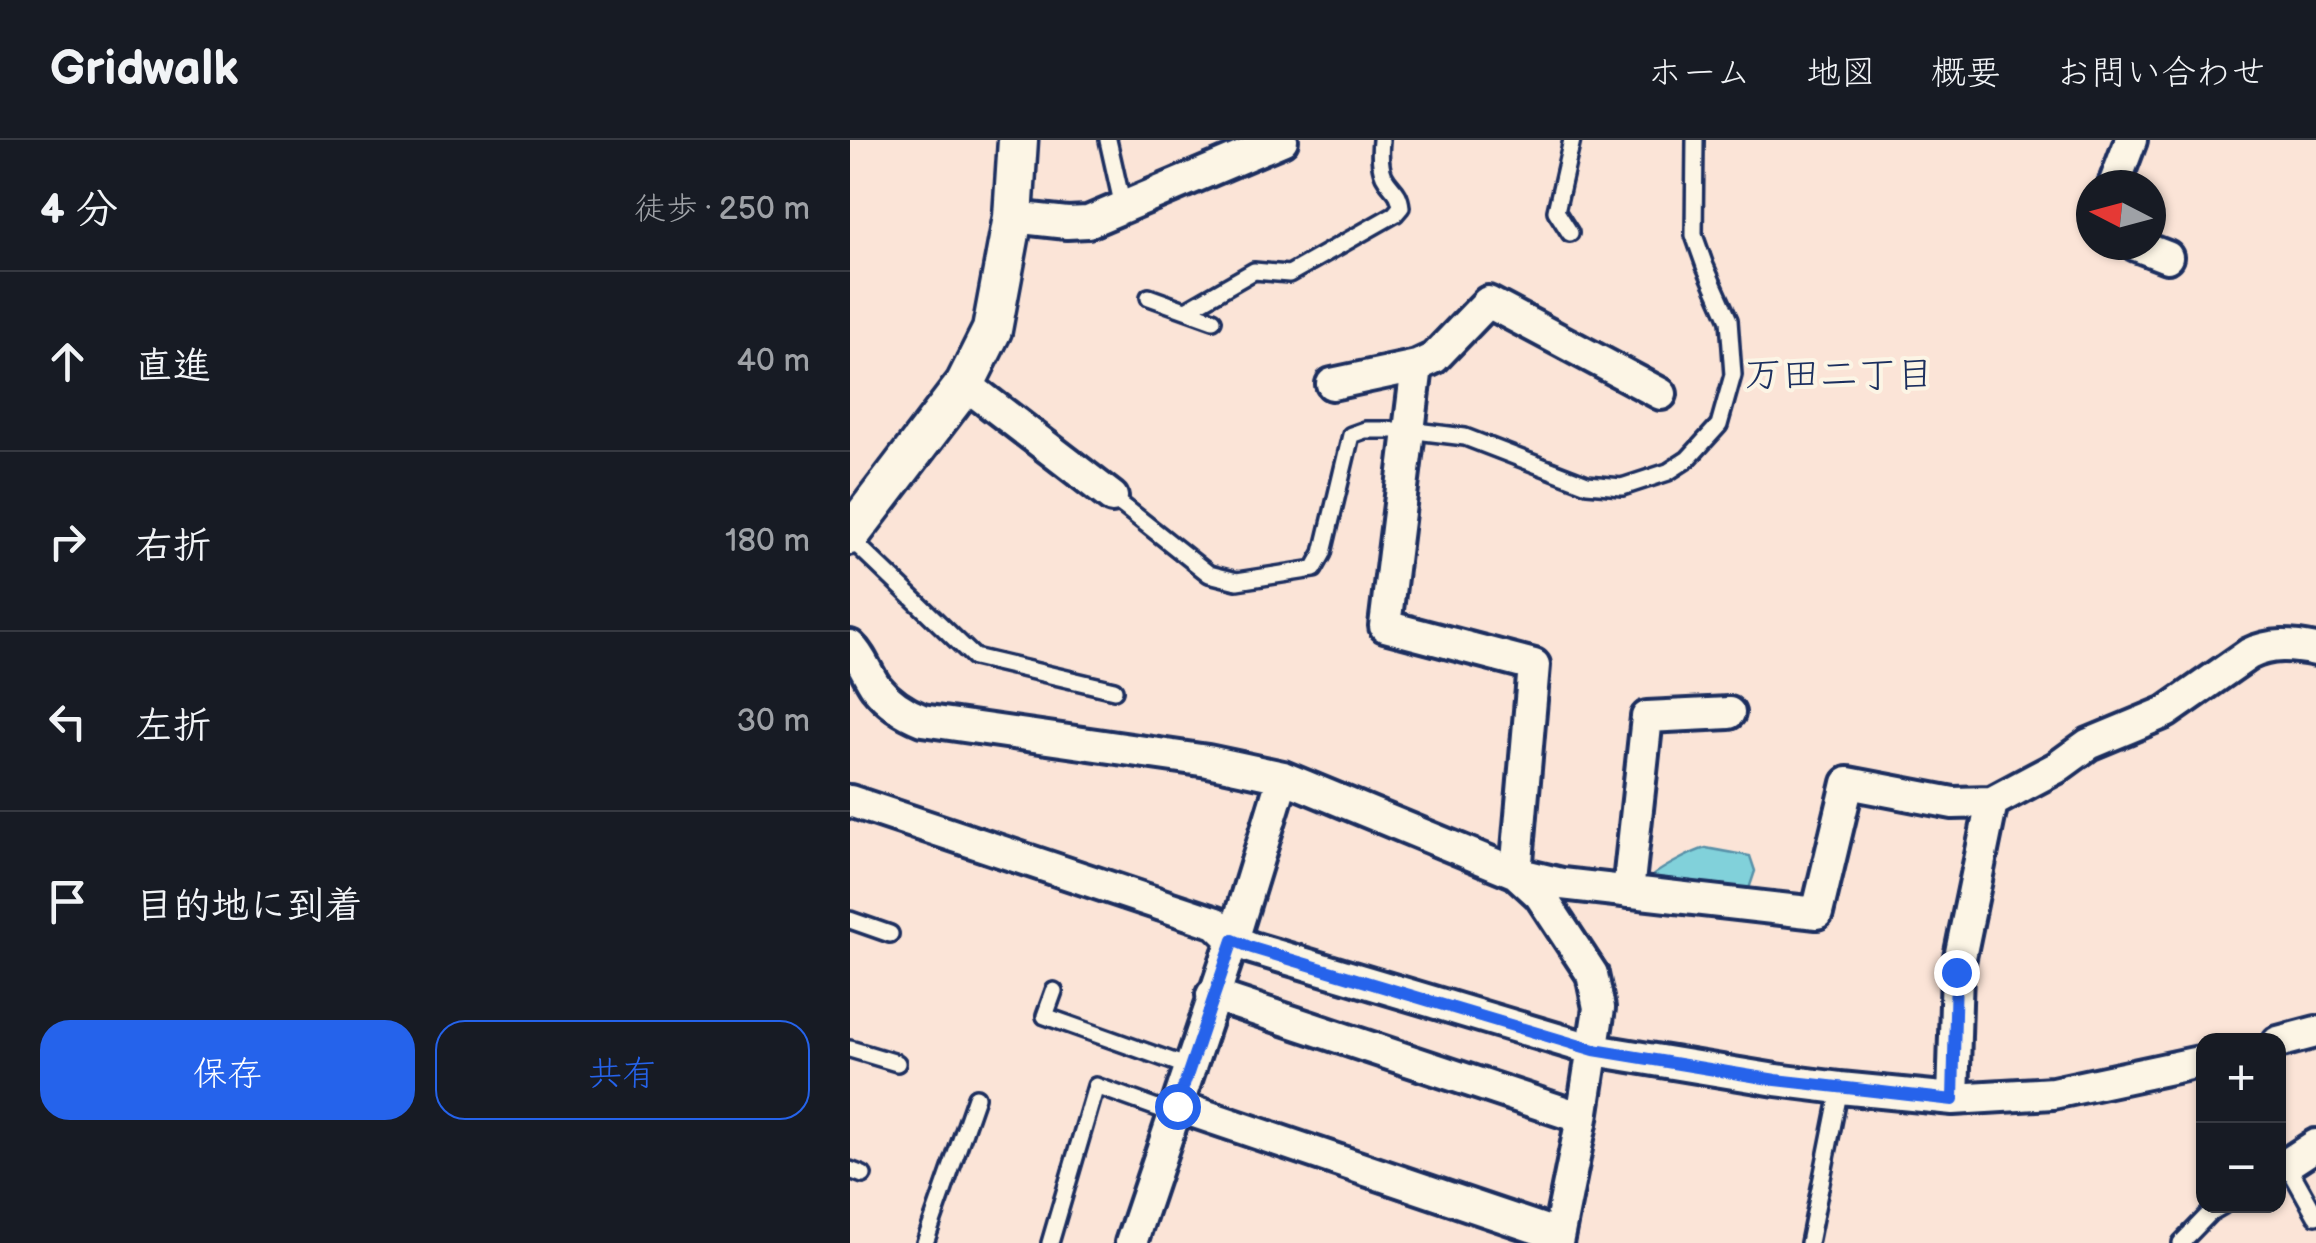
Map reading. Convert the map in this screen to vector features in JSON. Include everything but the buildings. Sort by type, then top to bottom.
[{"type":"street","points":[[850,537],[965,384],[992,330],[1013,217],[1018,140]]},
{"type":"street","points":[[2120,170],[2131,140]]},
{"type":"street","points":[[1013,217],[1088,222],[1278,141]]},
{"type":"street","points":[[1332,384],[1417,366],[1434,358],[1488,302],[1661,394]]},
{"type":"street","points":[[1417,366],[1385,626],[1534,665],[1516,873]]},
{"type":"street","points":[[965,384],[1112,497]]},
{"type":"street","points":[[850,646],[876,687],[902,712],[922,720],[1208,761],[1284,777],[1516,873],[1562,884],[1818,914],[1848,783],[1953,803],[1992,802],[2056,768],[2089,744],[2166,712],[2263,646],[2316,650]]},
{"type":"street","points":[[1628,892],[1647,717],[1729,713]]},
{"type":"street","points":[[1130,1243],[1284,777]]},
{"type":"street","points":[[850,801],[1216,923],[1233,940],[1252,948],[1594,1050],[1776,1080],[1953,1100],[2053,1093],[2196,1063]]},
{"type":"street","points":[[1953,1100],[1956,972],[1992,802]]},
{"type":"street","points":[[1176,1110],[1557,1239],[1599,1008],[1592,974],[1540,894],[1516,873]]},
{"type":"street","points":[[1212,996],[1582,1118]]},
{"type":"street","points":[[2286,1040],[2316,1032]]},
{"type":"street","points":[[2286,1164],[2316,1145]]},
{"type":"lane","points":[[1108,140],[1122,207]]},
{"type":"lane","points":[[1186,310],[1254,272],[1289,274],[1395,214],[1401,207],[1399,194],[1385,179],[1380,140]]},
{"type":"lane","points":[[1570,234],[1556,211],[1572,140]]},
{"type":"lane","points":[[1112,497],[1208,574],[1237,581],[1314,568],[1323,553],[1351,435],[1366,430],[1464,437],[1587,484],[1622,488],[1668,472],[1688,459],[1720,425],[1733,375],[1729,320],[1694,236],[1696,140]]},
{"type":"lane","points":[[1149,297],[1213,320]]},
{"type":"lane","points":[[850,537],[974,658],[1114,690]]},
{"type":"lane","points":[[850,920],[890,934]]},
{"type":"lane","points":[[1054,991],[1045,1016],[1189,1067]]},
{"type":"lane","points":[[850,1049],[897,1062]]},
{"type":"lane","points":[[1050,1243],[1096,1086],[1176,1110]]},
{"type":"lane","points":[[1809,1243],[1840,1088]]},
{"type":"lane","points":[[925,1243],[976,1098]]},
{"type":"lane","points":[[2286,1171],[2316,1216]]},
{"type":"lane","points":[[2181,1243],[2210,1213]]},
{"type":"water","points":[[1706,848],[1750,856],[1755,871],[1748,892],[1649,879],[1676,861]]},
{"type":"district","name":"万田二丁目","points":[[1839,375]]},
{"type":"route","points":[[1177,1106],[1233,940],[1594,1050],[1776,1080],[1953,1100],[1956,972]]}]
